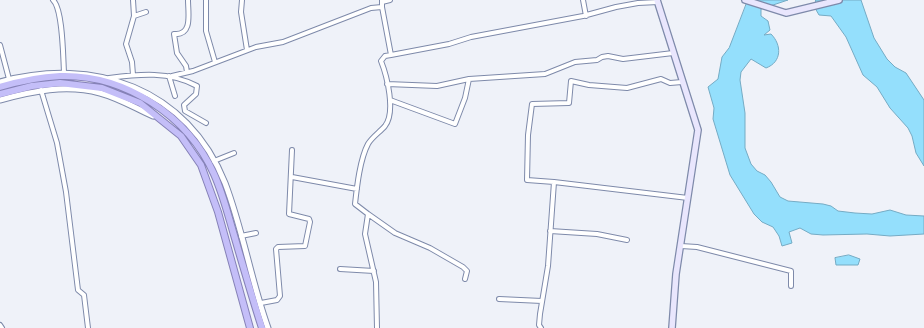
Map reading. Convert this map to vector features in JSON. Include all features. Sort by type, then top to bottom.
[{"type":"highway","points":[[0,86],[21,81],[61,76],[98,80],[118,85],[140,95],[162,109],[179,124],[204,156],[220,188],[262,328]]},
{"type":"highway","points":[[0,94],[32,86],[60,83],[102,88],[140,103],[181,136],[201,165],[218,212],[250,328]]},
{"type":"main road","points":[[745,0],[786,13],[839,0]]},
{"type":"main road","points":[[658,1],[698,130],[673,306],[672,328]]},
{"type":"street","points":[[53,0],[57,6],[59,18],[64,72]]},
{"type":"street","points":[[133,0],[134,16],[126,44],[132,62],[133,75]]},
{"type":"street","points":[[187,72],[186,66],[177,53],[174,34],[181,35],[185,32],[189,22],[188,0]]},
{"type":"street","points":[[206,0],[206,31],[215,62]]},
{"type":"street","points":[[242,0],[241,12],[247,50]]},
{"type":"street","points":[[110,78],[133,75],[170,76],[187,72],[247,50],[283,42],[390,0]]},
{"type":"street","points":[[583,0],[586,16]]},
{"type":"street","points":[[466,279],[467,271],[463,267],[430,248],[395,233],[355,204],[368,143],[386,126],[390,118],[390,100],[381,61],[385,56],[449,44],[471,37],[586,16],[638,3],[658,1]]},
{"type":"street","points":[[382,3],[391,55]]},
{"type":"street","points":[[134,16],[146,12]]},
{"type":"street","points":[[0,45],[9,79]]},
{"type":"street","points":[[387,84],[437,86],[469,79],[545,74],[575,62],[597,60],[608,56],[623,59],[673,53]]},
{"type":"street","points":[[0,82],[36,74],[64,72],[110,78],[129,84],[165,105],[195,133],[214,161],[230,197],[268,328]]},
{"type":"street","points":[[170,76],[175,96]]},
{"type":"street","points":[[170,76],[197,86],[196,94],[184,104],[185,111],[206,123]]},
{"type":"street","points":[[390,100],[455,124],[465,98],[469,79]]},
{"type":"street","points":[[682,82],[670,83],[661,79],[627,88],[589,85],[570,81],[569,103],[532,104],[528,135],[527,180],[688,198]]},
{"type":"street","points":[[0,100],[41,90],[61,89],[100,93],[160,118]]},
{"type":"street","points":[[41,90],[57,143],[66,192],[78,290],[84,295],[88,328]]},
{"type":"street","points":[[260,303],[277,300],[280,296],[276,249],[278,247],[305,246],[309,219],[289,214],[289,187],[292,177],[292,150]]},
{"type":"street","points":[[214,161],[234,153]]},
{"type":"street","points":[[292,177],[357,189]]},
{"type":"street","points":[[541,328],[539,325],[548,266],[554,182]]},
{"type":"street","points":[[368,214],[366,234],[376,282],[377,328]]},
{"type":"street","points":[[550,231],[597,234],[627,240]]},
{"type":"street","points":[[241,236],[256,233]]},
{"type":"street","points":[[681,246],[697,247],[791,271],[791,286]]},
{"type":"street","points":[[340,269],[374,271]]},
{"type":"street","points":[[499,300],[542,301]]},
{"type":"water","points":[[748,0],[788,0],[761,9],[761,16],[768,21],[770,30],[764,35],[771,34],[775,38],[779,53],[778,58],[766,68],[751,59],[741,72],[740,80],[745,113],[745,148],[751,164],[757,171],[765,175],[780,197],[788,201],[823,204],[831,206],[838,211],[855,213],[872,214],[890,210],[906,215],[924,216],[924,234],[890,236],[867,234],[823,235],[811,234],[800,228],[789,232],[792,243],[782,246],[779,236],[773,227],[762,222],[754,214],[730,175],[713,119],[714,108],[708,87],[718,79],[722,57],[729,48]]},
{"type":"water","points":[[816,0],[861,0],[874,38],[887,59],[895,67],[906,73],[924,100],[924,166],[916,153],[912,136],[908,128],[890,108],[877,87],[863,75],[846,37],[831,16],[819,15],[815,8]]},
{"type":"water","points":[[849,255],[860,259],[858,265],[836,265],[835,258]]}]
